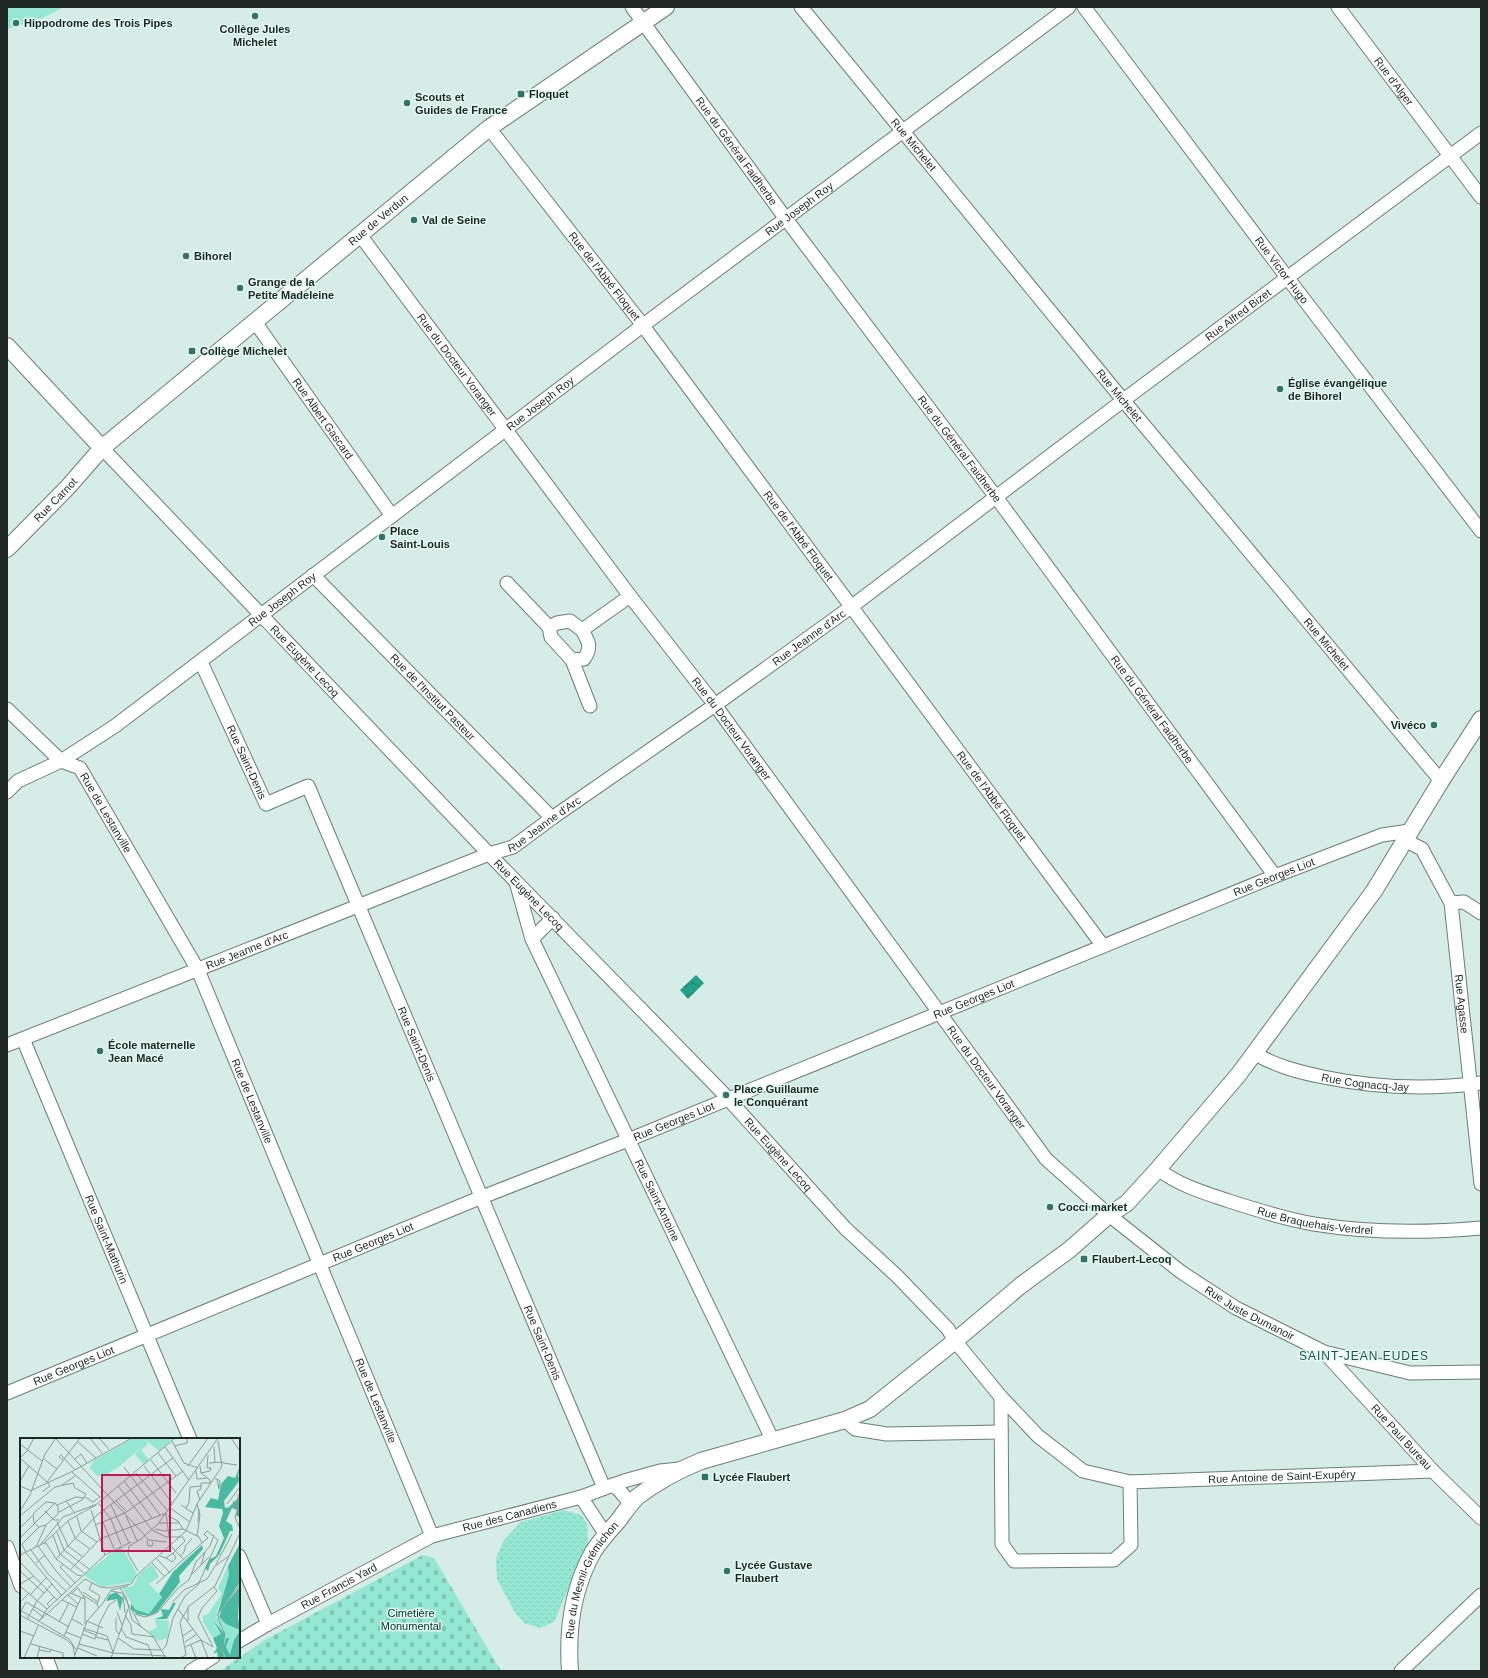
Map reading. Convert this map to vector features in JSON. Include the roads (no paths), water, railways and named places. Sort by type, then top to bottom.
[{"type":"street","name":"Rue du Général Faidherbe","points":[[632,7],[786,219],[996,497],[1275,876]]},
{"type":"street","name":"Rue de Verdun","points":[[102,448],[489,128],[666,7]]},
{"type":"street","name":"Rue Michelet","points":[[801,7],[1123,400],[1440,781]]},
{"type":"street","name":"Rue Joseph Roy","points":[[7,792],[18,781],[61,761],[115,726],[642,326],[1069,7]]},
{"type":"street","name":"Rue Victor Hugo","points":[[1084,7],[1287,278],[1481,532]]},
{"type":"street","name":"Rue d'Alger","points":[[1338,7],[1451,155],[1481,197]]},
{"type":"street","name":"Rue de l'Abbé Floquet","points":[[489,128],[642,326],[1103,946]]},
{"type":"street","name":"Rue Alfred Bizet","points":[[996,497],[1123,400],[1481,133]]},
{"type":"street","name":"Rue du Docteur Voranger","points":[[360,235],[630,596],[715,705],[1046,1159],[1109,1215]]},
{"type":"street","name":"Rue Albert Gascard","points":[[255,322],[392,516]]},
{"type":"street","points":[[7,346],[102,448]]},
{"type":"street","name":"Rue Carnot","points":[[7,549],[68,487],[102,448]]},
{"type":"street","name":"Rue Eugène Lecoq","points":[[102,448],[489,854],[728,1098],[845,1228],[898,1277],[948,1329],[955,1341]]},
{"type":"street","name":"Rue Jeanne d'Arc","points":[[7,1045],[489,854],[513,847],[851,607],[996,497]]},
{"type":"street","name":"Rue de l'Institut Pasteur","points":[[313,575],[552,818]]},
{"type":"street","points":[[507,583],[549,627],[551,637],[572,660],[590,706]]},
{"type":"street","points":[[582,630],[630,596]]},
{"type":"street","points":[[549,627],[557,623],[570,621],[582,630],[588,641],[589,651],[584,659],[572,660]]},
{"type":"street","name":"Rue Saint-Denis","points":[[201,662],[266,804],[308,786],[360,906],[403,1013],[482,1198],[608,1487]]},
{"type":"street","name":"Rue de Lestanville","points":[[7,709],[61,761],[80,768],[198,970],[318,1264],[436,1535]]},
{"type":"street","name":"Rue du Mesnil-Grémichon","points":[[570,1671],[570,1630],[576,1595],[593,1553],[634,1501],[681,1469],[734,1450],[773,1441],[845,1420],[870,1409],[955,1341],[1020,1286],[1069,1250],[1109,1215],[1127,1203],[1158,1169],[1238,1074],[1374,891],[1440,781],[1480,723]]},
{"type":"street","name":"Rue Georges Liot","points":[[7,1393],[318,1264],[628,1140],[1275,876],[1382,835],[1408,836]]},
{"type":"street","name":"Rue Agasse","points":[[1408,836],[1422,849],[1451,903],[1475,1084],[1481,1184]]},
{"type":"street","name":"Rue Saint-Antoine","points":[[516,881],[532,939],[773,1441]]},
{"type":"street","points":[[1451,903],[1464,902],[1481,913]]},
{"type":"street","points":[[532,939],[553,918]]},
{"type":"street","name":"Rue Saint-Mathurin","points":[[23,1039],[190,1438]]},
{"type":"street","name":"Rue Cognacq-Jay","points":[[1254,1053],[1267,1061],[1302,1072],[1350,1082],[1406,1088],[1475,1084]]},
{"type":"street","name":"Rue Braquehais-Verdrel","points":[[1158,1169],[1174,1180],[1220,1198],[1269,1214],[1315,1224],[1367,1230],[1422,1232],[1481,1228]]},
{"type":"street","name":"Rue Juste Dumanoir","points":[[1109,1215],[1181,1272],[1236,1308],[1324,1352],[1410,1373],[1481,1372]]},
{"type":"street","name":"Rue Antoine de Saint-Exupéry","points":[[955,1341],[1001,1397],[1038,1436],[1083,1471],[1130,1482],[1433,1471]]},
{"type":"street","name":"Rue Paul Bureau","points":[[1324,1352],[1433,1471],[1481,1518]]},
{"type":"street","points":[[1001,1397],[1002,1544],[1014,1561],[1114,1560],[1131,1545],[1130,1482]]},
{"type":"street","points":[[845,1420],[855,1429],[887,1434],[1001,1432]]},
{"type":"street","name":"Rue des Canadiens","points":[[436,1535],[581,1497],[660,1471],[681,1469]]},
{"type":"street","points":[[608,1487],[619,1490],[634,1501]]},
{"type":"street","points":[[581,1497],[606,1535]]},
{"type":"street","name":"Rue Francis Yard","points":[[240,1640],[436,1535]]},
{"type":"street","points":[[7,1547],[20,1583]]},
{"type":"street","points":[[240,1558],[268,1624]]},
{"type":"street","points":[[1401,1671],[1481,1595]]},
{"type":"street","points":[[46,1658],[51,1671]]},
{"type":"street","points":[[191,1671],[211,1658]]},
{"type":"water","points":[[696,975],[704,983],[688,999],[680,990]]},
{"type":"place","name":"Collège Jules Michelet","points":[[255,16]]},
{"type":"place","name":"Hippodrome des Trois Pipes","points":[[16,23]]},
{"type":"place","name":"Floquet","points":[[521,94]]},
{"type":"place","name":"Scouts et Guides de France","points":[[407,103]]},
{"type":"place","name":"Val de Seine","points":[[414,220]]},
{"type":"place","name":"Bihorel","points":[[186,256]]},
{"type":"place","name":"Grange de la Petite Madeleine","points":[[240,288]]},
{"type":"place","name":"Collège Michelet","points":[[192,351]]},
{"type":"place","name":"Église évangélique de Bihorel","points":[[1280,389]]},
{"type":"place","name":"Place Saint-Louis","points":[[382,537]]},
{"type":"place","name":"Vivéco","points":[[1434,725]]},
{"type":"place","name":"École maternelle Jean Macé","points":[[100,1051]]},
{"type":"place","name":"Place Guillaume le Conquérant","points":[[726,1095]]},
{"type":"place","name":"Cocci market","points":[[1050,1207]]},
{"type":"place","name":"Flaubert-Lecoq","points":[[1084,1259]]},
{"type":"place","name":"Lycée Flaubert","points":[[705,1477]]},
{"type":"place","name":"Lycée Gustave Flaubert","points":[[727,1571]]},
{"type":"district","name":"SAINT-JEAN EUDES","points":[[1364,1356]]},
{"type":"park label","name":"Cimetière Monumental","points":[[411,1619]]}]
